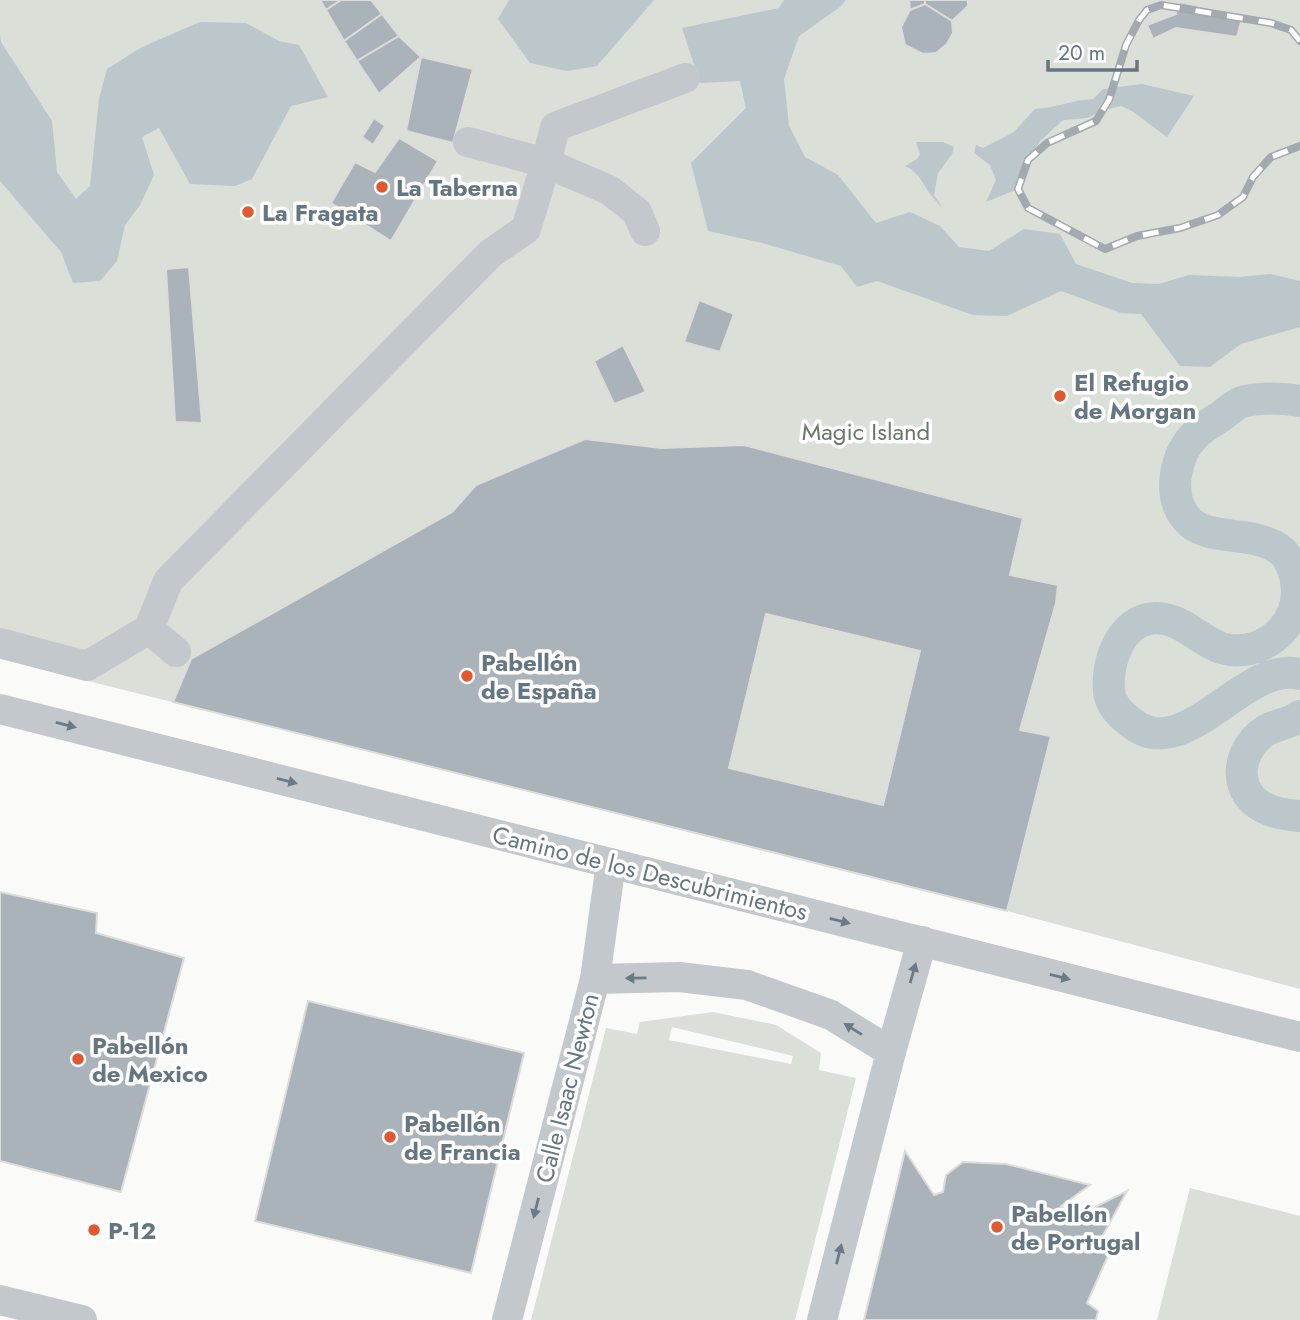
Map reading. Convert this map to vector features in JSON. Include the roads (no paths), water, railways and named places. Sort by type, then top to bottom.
[{"type":"street","points":[[0,643],[87,666],[149,628],[168,581],[490,254],[526,229],[555,127],[685,78]]},
{"type":"street","points":[[468,142],[546,163],[609,190],[637,212],[645,231]]},
{"type":"street","points":[[149,628],[176,652]]},
{"type":"street","name":"Camino de los Descubrimientos","points":[[0,709],[1300,1037]]},
{"type":"street","points":[[595,979],[611,863]]},
{"type":"street","points":[[822,1320],[922,941]]},
{"type":"street","name":"Calle Isaac Newton","points":[[507,1320],[595,979],[679,977],[747,985],[831,1016],[891,1052]]},
{"type":"street","points":[[0,1300],[82,1320]]},
{"type":"waterway","points":[[1300,401],[1264,399],[1234,406],[1188,443],[1178,464],[1175,487],[1180,509],[1195,526],[1217,534],[1267,543],[1287,557],[1297,591],[1295,605],[1283,629],[1261,645],[1235,650],[1214,645],[1173,621],[1151,618],[1139,622],[1120,640],[1111,665],[1109,691],[1116,708],[1129,721],[1150,732],[1171,732],[1192,724],[1257,682],[1278,674],[1300,674]]},
{"type":"waterway","points":[[1300,716],[1265,731],[1254,741],[1242,766],[1243,784],[1254,801],[1276,812],[1300,816]]},
{"type":"railway","points":[[1300,41],[1291,30],[1271,23],[1161,5],[1147,10],[1126,45],[1109,100],[1096,121],[1047,143],[1028,160],[1018,189],[1028,208],[1105,249],[1137,236],[1180,228],[1218,215],[1243,197],[1253,177],[1271,157],[1300,146]]},
{"type":"place","name":"La Taberna","points":[[382,187]]},
{"type":"place","name":"La Fragata","points":[[248,212]]},
{"type":"place","name":"El Refugio de Morgan","points":[[1060,396]]},
{"type":"place","name":"Pabellón de España","points":[[467,676]]},
{"type":"place","name":"Pabellón de Mexico","points":[[78,1059]]},
{"type":"place","name":"Pabellón de Francia","points":[[390,1137]]},
{"type":"place","name":"Pabellón de Portugal","points":[[997,1227]]},
{"type":"place","name":"P-12","points":[[94,1230]]},
{"type":"park label","name":"Magic Island","points":[[866,431]]}]
